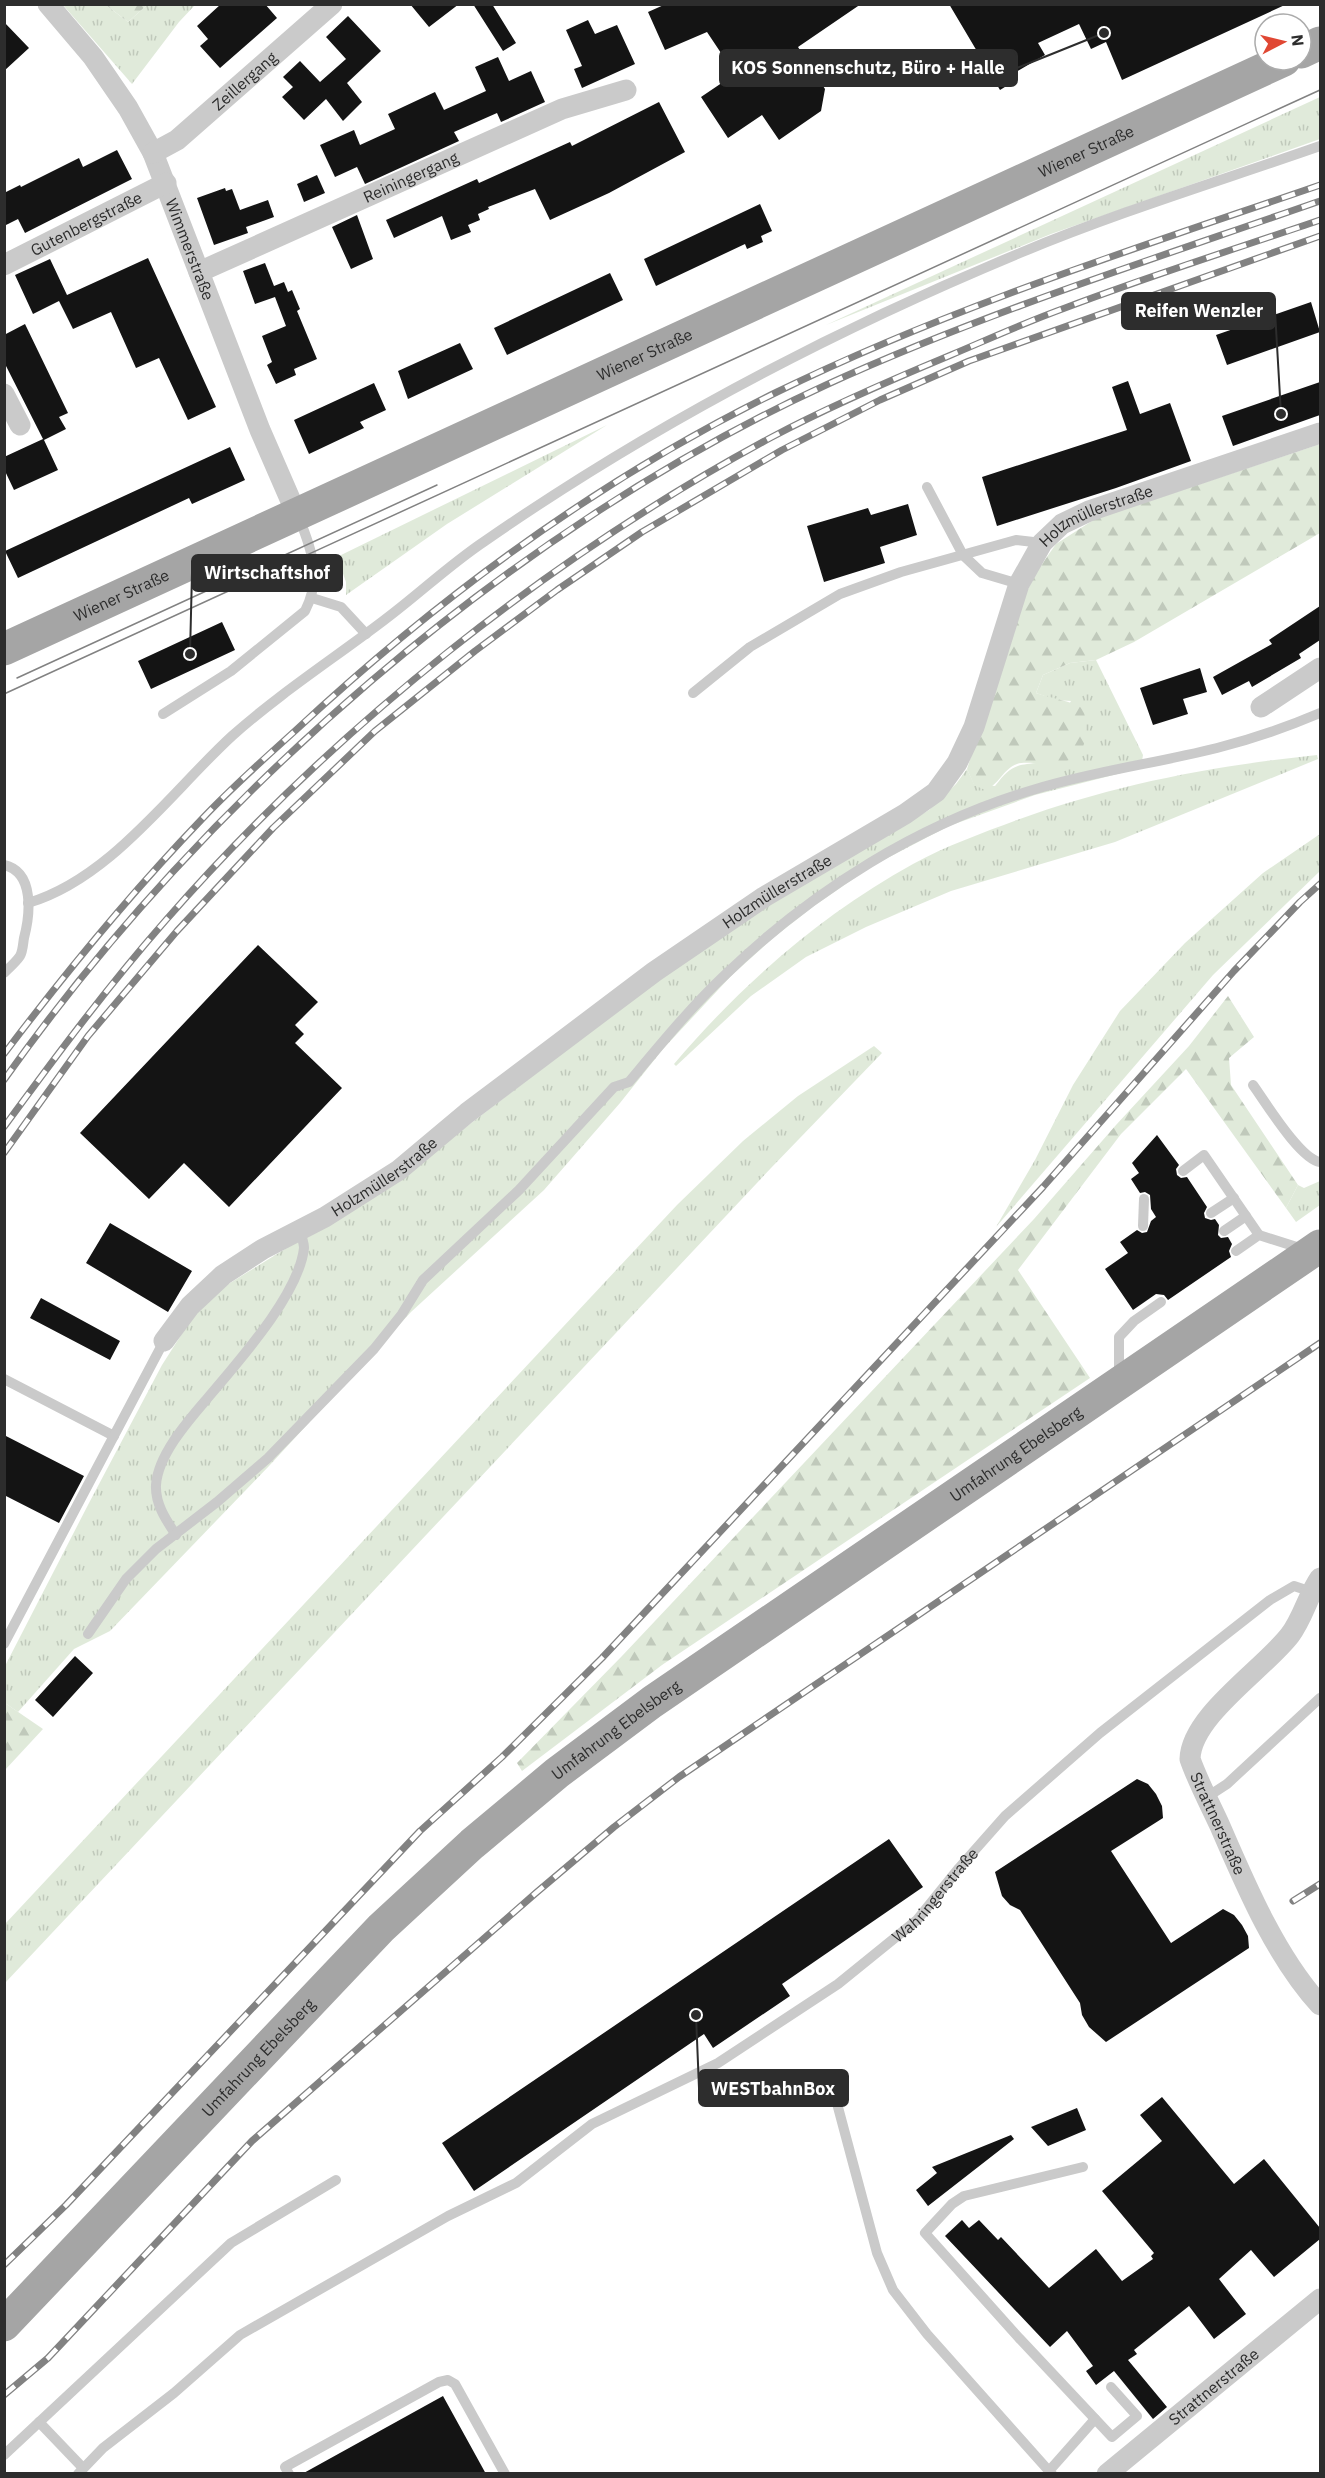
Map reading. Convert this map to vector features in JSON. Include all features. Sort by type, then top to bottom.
[{"type":"main road","name":"Wiener Straße","points":[[4,649],[1258,72]]},
{"type":"main road","name":"Umfahrung Ebelsberg","points":[[4,2325],[381,1928],[472,1844],[557,1773],[652,1702],[1316,1249]]},
{"type":"street","name":"Wimmerstraße","points":[[48,4],[93,57],[128,108],[153,153],[260,430],[297,515]]},
{"type":"street","name":"Zeillergang","points":[[153,153],[177,140],[332,4]]},
{"type":"street","name":"Reiningergang","points":[[199,272],[562,109],[626,90]]},
{"type":"street","name":"Gutenbergstraße","points":[[4,266],[166,183]]},
{"type":"street","points":[[4,394],[20,424]]},
{"type":"street","name":"Holzmüllerstraße","points":[[164,1341],[190,1306],[223,1275],[263,1249],[325,1217],[399,1170],[467,1113],[654,972],[764,897],[905,814],[936,792],[957,763],[974,727],[1019,584],[1042,543],[1062,524],[1089,511],[1320,434]]},
{"type":"street","points":[[1261,707],[1320,668]]},
{"type":"street","name":"Strattnerstraße","points":[[1316,1585],[1291,1634],[1219,1707],[1194,1738],[1190,1747],[1190,1759],[1241,1875],[1296,1975],[1320,2005]]},
{"type":"street","name":"Strattnerstraße","points":[[1107,2474],[1320,2300]]},
{"type":"lane","points":[[28,903],[64,889],[86,875],[127,841],[234,735],[320,666],[366,634],[479,545],[523,514],[658,430],[813,346],[892,308],[1022,252],[1320,146]]},
{"type":"lane","points":[[927,487],[963,555],[982,573],[1019,584]]},
{"type":"lane","points":[[163,714],[231,672],[306,610],[312,598],[315,583],[314,568],[306,537],[297,515]]},
{"type":"lane","points":[[693,693],[750,647],[840,594],[901,572],[1016,540],[1042,543]]},
{"type":"lane","points":[[312,598],[342,607],[366,634]]},
{"type":"lane","points":[[88,1634],[126,1579],[156,1550],[268,1458],[374,1349],[402,1314],[423,1280],[519,1190],[614,1087],[629,1082],[726,974],[814,901],[879,857],[934,828],[982,807],[1058,783],[1217,748],[1284,728],[1320,713]]},
{"type":"lane","points":[[4,865],[13,867],[21,876],[28,894],[28,923],[21,955],[4,973]]},
{"type":"lane","points":[[1253,1085],[1301,1150],[1314,1161],[1320,1162]]},
{"type":"lane","points":[[1183,1171],[1204,1155],[1259,1235],[1316,1249]]},
{"type":"lane","points":[[1211,1213],[1234,1198]]},
{"type":"lane","points":[[1143,1226],[1144,1199]]},
{"type":"lane","points":[[1224,1231],[1246,1216]]},
{"type":"lane","points":[[176,1535],[159,1504],[156,1484],[165,1459],[179,1432],[250,1347],[284,1297],[300,1265],[304,1245],[300,1230]]},
{"type":"lane","points":[[1236,1251],[1259,1235]]},
{"type":"lane","points":[[1119,1383],[1119,1337],[1134,1321],[1161,1302]]},
{"type":"lane","points":[[4,1644],[164,1341]]},
{"type":"lane","points":[[4,1379],[114,1436]]},
{"type":"lane","name":"Wahringerstraße","points":[[80,2471],[103,2448],[174,2393],[240,2335],[448,2216],[516,2182],[592,2124],[718,2063],[838,1984],[917,1920],[1005,1816],[1100,1732],[1270,1600],[1294,1586],[1316,1585]]},
{"type":"lane","points":[[1207,1797],[1227,1784],[1320,1698]]},
{"type":"lane","points":[[831,2081],[877,2253],[893,2290],[927,2334],[1050,2472],[1095,2419]]},
{"type":"lane","points":[[1083,2168],[964,2196],[952,2204],[925,2233],[1112,2437],[1137,2416],[1111,2387]]},
{"type":"lane","points":[[4,2455],[231,2243],[336,2180]]},
{"type":"lane","points":[[289,2474],[285,2467],[439,2382],[448,2380],[455,2384],[505,2474]]},
{"type":"lane","points":[[39,2422],[80,2471]]},
{"type":"green space","points":[[63,5],[106,5],[128,22],[147,5],[195,5],[179,22],[132,84]]},
{"type":"green space","points":[[106,5],[147,5],[128,22]]},
{"type":"green space","points":[[1320,97],[1320,139],[1051,234],[826,325]]},
{"type":"green space","points":[[607,425],[447,524],[346,595],[346,582],[337,557]]},
{"type":"green space","points":[[1320,444],[1320,533],[1134,642],[1096,660],[1070,663],[1043,675],[1036,693],[1084,709],[1085,735],[1080,752],[1066,761],[1012,766],[994,785],[985,790],[974,785],[967,769],[1019,607],[1037,571],[1056,544],[1095,519]]},
{"type":"green space","points":[[1096,660],[1143,755],[1141,768],[1035,795],[949,826],[872,866],[773,938],[731,976],[663,1049],[620,1103],[544,1190],[411,1312],[269,1466],[110,1631],[74,1649],[18,1712],[5,1703],[4,1668],[89,1503],[162,1365],[192,1318],[222,1288],[401,1177],[660,978],[770,904],[929,810],[956,784],[967,769],[974,784],[995,786],[1012,768],[1036,763],[1071,701],[1056,700],[1036,693],[1043,675],[1070,663]]},
{"type":"green space","points":[[1317,755],[1318,759],[1115,842],[951,891],[866,927],[806,957],[751,996],[676,1066],[674,1064],[727,1006],[784,953],[847,905],[926,857],[1017,820],[1091,796],[1202,771]]},
{"type":"green space","points":[[1320,834],[1320,871],[1213,975],[996,1227],[1035,1160],[1073,1085],[1120,1011],[1185,943],[1263,873]]},
{"type":"green space","points":[[1228,996],[1254,1037],[1229,1058],[1231,1085],[1298,1185],[1286,1208],[1186,1069],[1121,1134],[1018,1270],[1090,1378],[662,1665],[522,1771],[517,1763],[622,1656],[1034,1219],[1189,1046]]},
{"type":"green space","points":[[874,1046],[882,1053],[771,1168],[5,1983],[5,1924],[677,1205],[743,1141],[798,1096]]},
{"type":"green space","points":[[1320,1181],[1320,1205],[1296,1222],[1286,1208],[1298,1185],[1304,1188]]},
{"type":"green space","points":[[5,1703],[43,1729],[5,1770]]},
{"type":"building","points":[[221,4],[265,4],[277,18],[220,68],[200,46],[208,39],[197,26]]},
{"type":"building","points":[[410,4],[459,4],[429,27]]},
{"type":"building","points":[[473,4],[492,4],[516,43],[503,51]]},
{"type":"building","points":[[666,4],[861,4],[798,47],[825,89],[821,111],[779,140],[762,115],[728,138],[701,97],[735,74],[707,32],[665,50],[648,12]]},
{"type":"building","points":[[949,4],[1287,4],[1270,12],[1253,12],[1253,20],[1122,80],[1106,42],[1091,49],[1079,24],[1038,43],[1045,55],[1016,72],[1013,82],[1000,90]]},
{"type":"building","points":[[348,16],[381,51],[347,83],[362,102],[343,121],[326,99],[304,120],[282,97],[293,87],[283,77],[300,61],[320,82],[346,59],[326,37]]},
{"type":"building","points":[[588,20],[595,34],[617,25],[635,64],[582,88],[574,69],[582,66],[566,30]]},
{"type":"building","points":[[4,22],[29,48],[4,71]]},
{"type":"building","points":[[498,57],[509,81],[531,71],[545,102],[501,122],[497,113],[454,132],[459,141],[365,184],[357,167],[335,177],[320,145],[354,130],[360,145],[395,129],[388,114],[435,92],[444,110],[486,91],[475,67]]},
{"type":"building","points":[[659,102],[685,152],[609,193],[550,220],[535,189],[488,207],[489,209],[478,214],[480,220],[468,225],[471,232],[451,240],[442,216],[394,238],[386,220],[477,179],[479,183],[570,142],[572,146]]},
{"type":"building","points":[[117,150],[132,179],[25,233],[18,219],[4,226],[4,193],[79,158],[83,167]]},
{"type":"building","points":[[317,175],[325,193],[304,202],[297,184]]},
{"type":"building","points":[[225,188],[226,191],[232,189],[240,210],[268,200],[274,217],[246,227],[248,233],[214,245],[197,198]]},
{"type":"building","points":[[760,204],[772,231],[761,236],[763,242],[747,249],[745,244],[656,286],[644,259]]},
{"type":"building","points":[[357,215],[373,259],[351,269],[332,227]]},
{"type":"building","points":[[148,258],[216,407],[188,420],[159,358],[136,368],[111,312],[73,329],[59,301],[33,314],[15,275],[50,259],[67,295]]},
{"type":"building","points":[[265,263],[274,286],[284,282],[288,292],[292,290],[300,309],[297,311],[317,359],[294,369],[296,375],[276,384],[267,365],[272,362],[262,336],[286,326],[275,297],[255,304],[243,271]]},
{"type":"building","points":[[610,273],[623,300],[507,355],[494,328]]},
{"type":"building","points":[[1311,302],[1320,332],[1227,365],[1216,335]]},
{"type":"building","points":[[25,324],[68,413],[59,417],[66,429],[44,440],[58,470],[14,490],[4,469],[4,457],[43,439],[4,362],[4,335]]},
{"type":"building","points":[[460,343],[473,369],[408,399],[398,371]]},
{"type":"building","points":[[1128,381],[1140,414],[1170,403],[1191,461],[997,526],[982,477],[1127,430],[1112,387]]},
{"type":"building","points":[[1320,382],[1320,415],[1233,446],[1222,416]]},
{"type":"building","points":[[374,383],[386,410],[360,422],[364,428],[309,454],[294,420]]},
{"type":"building","points":[[230,447],[245,480],[192,504],[189,498],[18,578],[5,551]]},
{"type":"building","points":[[908,504],[917,535],[880,547],[885,563],[824,582],[807,526],[868,508],[871,515]]},
{"type":"building","points":[[1320,606],[1320,640],[1299,654],[1301,658],[1252,687],[1249,681],[1222,695],[1213,677],[1272,644],[1269,640]]},
{"type":"building","points":[[222,622],[235,650],[151,689],[138,661]]},
{"type":"building","points":[[1200,668],[1207,692],[1183,699],[1188,714],[1153,725],[1140,688]]},
{"type":"building","points":[[258,945],[318,1002],[295,1025],[304,1034],[295,1043],[342,1088],[229,1207],[184,1163],[149,1199],[80,1133]]},
{"type":"building","points":[[1157,1135],[1179,1165],[1176,1169],[1177,1175],[1181,1178],[1187,1177],[1207,1207],[1204,1213],[1205,1218],[1215,1219],[1219,1225],[1218,1235],[1221,1238],[1228,1237],[1232,1244],[1229,1251],[1231,1257],[1168,1300],[1164,1295],[1156,1294],[1133,1310],[1105,1269],[1128,1253],[1120,1242],[1137,1230],[1142,1233],[1147,1232],[1151,1221],[1156,1217],[1151,1209],[1150,1195],[1145,1192],[1140,1193],[1131,1179],[1139,1173],[1132,1163]]},
{"type":"building","points":[[110,1223],[192,1271],[168,1312],[86,1263]]},
{"type":"building","points":[[41,1298],[120,1341],[110,1360],[30,1318]]},
{"type":"building","points":[[4,1435],[84,1476],[59,1523],[4,1495]]},
{"type":"building","points":[[75,1656],[93,1673],[53,1717],[35,1700]]},
{"type":"building","points":[[1137,1779],[1148,1784],[1156,1794],[1162,1806],[1163,1818],[1111,1851],[1171,1943],[1223,1909],[1234,1915],[1242,1925],[1248,1936],[1249,1948],[1106,2042],[1089,2027],[1082,2015],[1080,2003],[1020,1910],[1010,1905],[1002,1896],[995,1872]]},
{"type":"building","points":[[889,1839],[923,1887],[782,1984],[790,1996],[713,2048],[704,2034],[474,2191],[442,2143]]},
{"type":"building","points":[[1162,2097],[1234,2184],[1264,2159],[1320,2228],[1320,2239],[1274,2277],[1251,2250],[1219,2279],[1246,2314],[1214,2339],[1189,2306],[1134,2350],[1137,2354],[1128,2360],[1167,2407],[1153,2419],[1114,2371],[1096,2385],[1086,2371],[1093,2366],[1067,2331],[1050,2347],[945,2236],[962,2220],[969,2228],[979,2220],[998,2240],[1001,2237],[1049,2288],[1096,2249],[1122,2281],[1153,2259],[1151,2256],[1154,2253],[1102,2191],[1162,2141],[1140,2115]]},
{"type":"building","points":[[1077,2108],[1086,2130],[1048,2146],[1031,2127]]},
{"type":"building","points":[[1011,2135],[1014,2139],[928,2206],[916,2190],[937,2173],[932,2167]]},
{"type":"building","points":[[443,2396],[486,2474],[302,2474]]},
{"type":"tram line","points":[[4,694],[1320,90]]},
{"type":"tram line","points":[[17,678],[437,485]]},
{"type":"railway","points":[[4,1054],[124,904],[236,784],[407,633],[524,543],[585,502],[648,462],[712,426],[843,361],[1045,280],[1320,185]]},
{"type":"railway","points":[[4,1080],[84,975],[173,872],[269,774],[372,680],[480,594],[593,515],[708,445],[826,385],[886,359],[1071,287],[1320,201]]},
{"type":"railway","points":[[4,1127],[83,1022],[166,920],[231,849],[300,781],[372,715],[448,652],[526,592],[607,536],[689,484],[772,437],[861,394],[1050,313],[1320,220]]},
{"type":"railway","points":[[4,1153],[88,1036],[177,931],[273,828],[375,731],[475,651],[557,590],[642,532],[782,450],[880,400],[969,361],[1320,236]]},
{"type":"railway","points":[[4,2265],[66,2205],[420,1831],[502,1757],[602,1658],[1043,1187],[1234,971],[1320,884]]},
{"type":"railway","points":[[4,2395],[48,2358],[252,2141],[614,1827],[679,1777],[1320,1343]]},
{"type":"railway","points":[[1293,1901],[1320,1884]]},
{"type":"place","name":"KOS Sonnenschutz, Büro + Halle","points":[[1104,33]]},
{"type":"place","name":"Reifen Wenzler","points":[[1281,414]]},
{"type":"place","name":"Wirtschaftshof","points":[[190,654]]},
{"type":"place","name":"WESTbahnBox","points":[[696,2015]]}]
